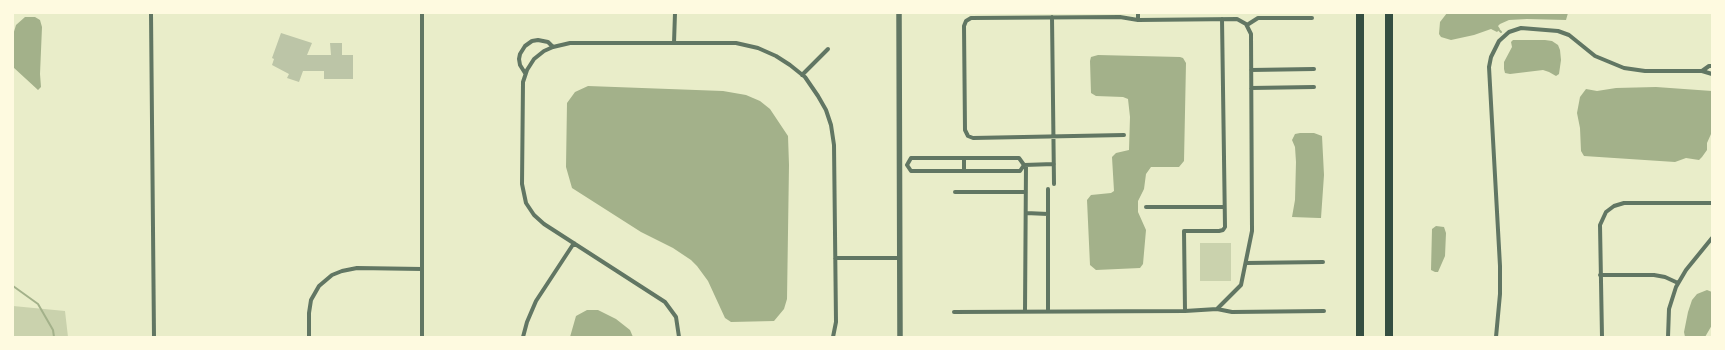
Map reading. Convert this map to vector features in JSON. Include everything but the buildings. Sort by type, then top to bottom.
[{"type":"highway","points":[[1360,13],[1360,337]]},
{"type":"highway","points":[[1389,13],[1389,337]]},
{"type":"street","points":[[151,13],[154,337]]},
{"type":"street","points":[[422,13],[422,337]]},
{"type":"street","points":[[674,43],[675,13]]},
{"type":"street","points":[[899,13],[900,337]]},
{"type":"street","points":[[1138,13],[1138,20]]},
{"type":"street","points":[[1052,17],[1054,184]]},
{"type":"street","points":[[1124,135],[973,138],[968,136],[965,130],[964,26],[966,21],[971,18],[1120,17],[1138,20],[1237,19],[1247,25],[1251,34],[1252,231],[1240,286],[1217,309]]},
{"type":"street","points":[[1247,25],[1258,18],[1312,18]]},
{"type":"street","points":[[1185,311],[1184,231],[1223,230],[1225,227],[1222,19]]},
{"type":"street","points":[[1496,337],[1500,294],[1500,266],[1489,67],[1494,49],[1502,38],[1511,31],[1521,28],[1558,31],[1569,35],[1595,56],[1624,68],[1645,71],[1702,71],[1712,74]]},
{"type":"street","points":[[525,73],[520,65],[519,59],[525,46],[532,41],[538,40],[548,42],[553,46]]},
{"type":"street","points":[[679,337],[676,317],[665,302],[538,220],[528,207],[523,194],[522,184],[522,89],[525,73],[534,59],[553,46],[570,43],[736,44],[752,46],[781,58],[802,75],[818,96],[826,110],[835,151],[836,324],[833,337]]},
{"type":"street","points":[[802,75],[828,50]]},
{"type":"street","points":[[1702,71],[1709,66],[1712,66]]},
{"type":"street","points":[[1251,70],[1314,69]]},
{"type":"street","points":[[1251,88],[1314,88]]},
{"type":"street","points":[[907,165],[911,158],[1019,158],[1025,165],[1025,311]]},
{"type":"street","points":[[964,158],[964,171]]},
{"type":"street","points":[[907,165],[911,171],[1020,171],[1025,165],[1054,164]]},
{"type":"street","points":[[899,165],[907,165]]},
{"type":"street","points":[[1048,189],[1048,311]]},
{"type":"street","points":[[955,192],[1026,192]]},
{"type":"street","points":[[1602,337],[1600,225],[1604,215],[1614,206],[1624,203],[1712,203]]},
{"type":"street","points":[[1146,207],[1224,207]]},
{"type":"street","points":[[1026,213],[1048,214]]},
{"type":"street","points":[[1668,337],[1669,309],[1678,284],[1686,270],[1712,238]]},
{"type":"street","points":[[524,337],[527,322],[536,301],[574,243]]},
{"type":"street","points":[[835,258],[900,258]]},
{"type":"street","points":[[1246,262],[1323,262]]},
{"type":"street","points":[[309,337],[309,310],[311,300],[319,286],[332,275],[357,268],[422,269]]},
{"type":"street","points":[[1600,275],[1654,275],[1678,284]]},
{"type":"street","points":[[954,312],[1185,311],[1217,309],[1232,312],[1324,312]]},
{"type":"shaded area","points":[[1447,13],[1568,13],[1566,20],[1509,20],[1498,26],[1500,29],[1497,32],[1491,29],[1474,35],[1451,40],[1441,37],[1439,34],[1440,22]]},
{"type":"shaded area","points":[[25,17],[35,17],[40,20],[42,27],[40,74],[41,87],[38,90],[13,67],[13,35],[16,25]]},
{"type":"shaded area","points":[[1513,40],[1545,40],[1552,41],[1558,45],[1561,60],[1559,74],[1556,76],[1543,70],[1510,74],[1505,73],[1504,62],[1512,47],[1511,42]]},
{"type":"shaded area","points":[[1098,55],[1180,57],[1183,58],[1186,63],[1184,161],[1179,167],[1151,167],[1146,174],[1144,189],[1138,201],[1138,212],[1146,230],[1143,264],[1140,268],[1096,270],[1090,265],[1087,200],[1091,195],[1111,193],[1114,191],[1112,157],[1116,153],[1129,150],[1130,117],[1128,99],[1123,97],[1096,96],[1091,93],[1090,61],[1091,57]]},
{"type":"shaded area","points":[[588,86],[723,91],[746,95],[760,101],[770,109],[788,136],[789,165],[787,299],[784,309],[774,321],[731,322],[725,318],[708,281],[691,260],[673,248],[641,232],[572,188],[566,167],[567,103],[575,92]]},
{"type":"shaded area","points":[[1656,87],[1712,91],[1711,134],[1707,143],[1707,150],[1699,160],[1686,158],[1675,162],[1584,156],[1581,151],[1580,128],[1577,113],[1580,97],[1586,89],[1597,91],[1616,88]]},
{"type":"shaded area","points":[[1314,133],[1322,136],[1324,175],[1321,218],[1292,217],[1295,200],[1296,162],[1295,147],[1292,140],[1295,134]]},
{"type":"shaded area","points":[[1436,226],[1444,227],[1446,233],[1445,256],[1438,272],[1431,270],[1432,229]]},
{"type":"shaded area","points":[[1200,243],[1231,243],[1231,281],[1200,281]]},
{"type":"shaded area","points":[[1707,290],[1712,292],[1712,325],[1705,337],[1685,337],[1684,332],[1692,300],[1697,294]]},
{"type":"shaded area","points":[[13,306],[65,311],[68,337],[13,337]]},
{"type":"shaded area","points":[[587,310],[598,310],[616,319],[630,330],[633,337],[570,337],[576,316]]},
{"type":"waterway","points":[[13,286],[38,304],[53,330],[54,337]]}]
